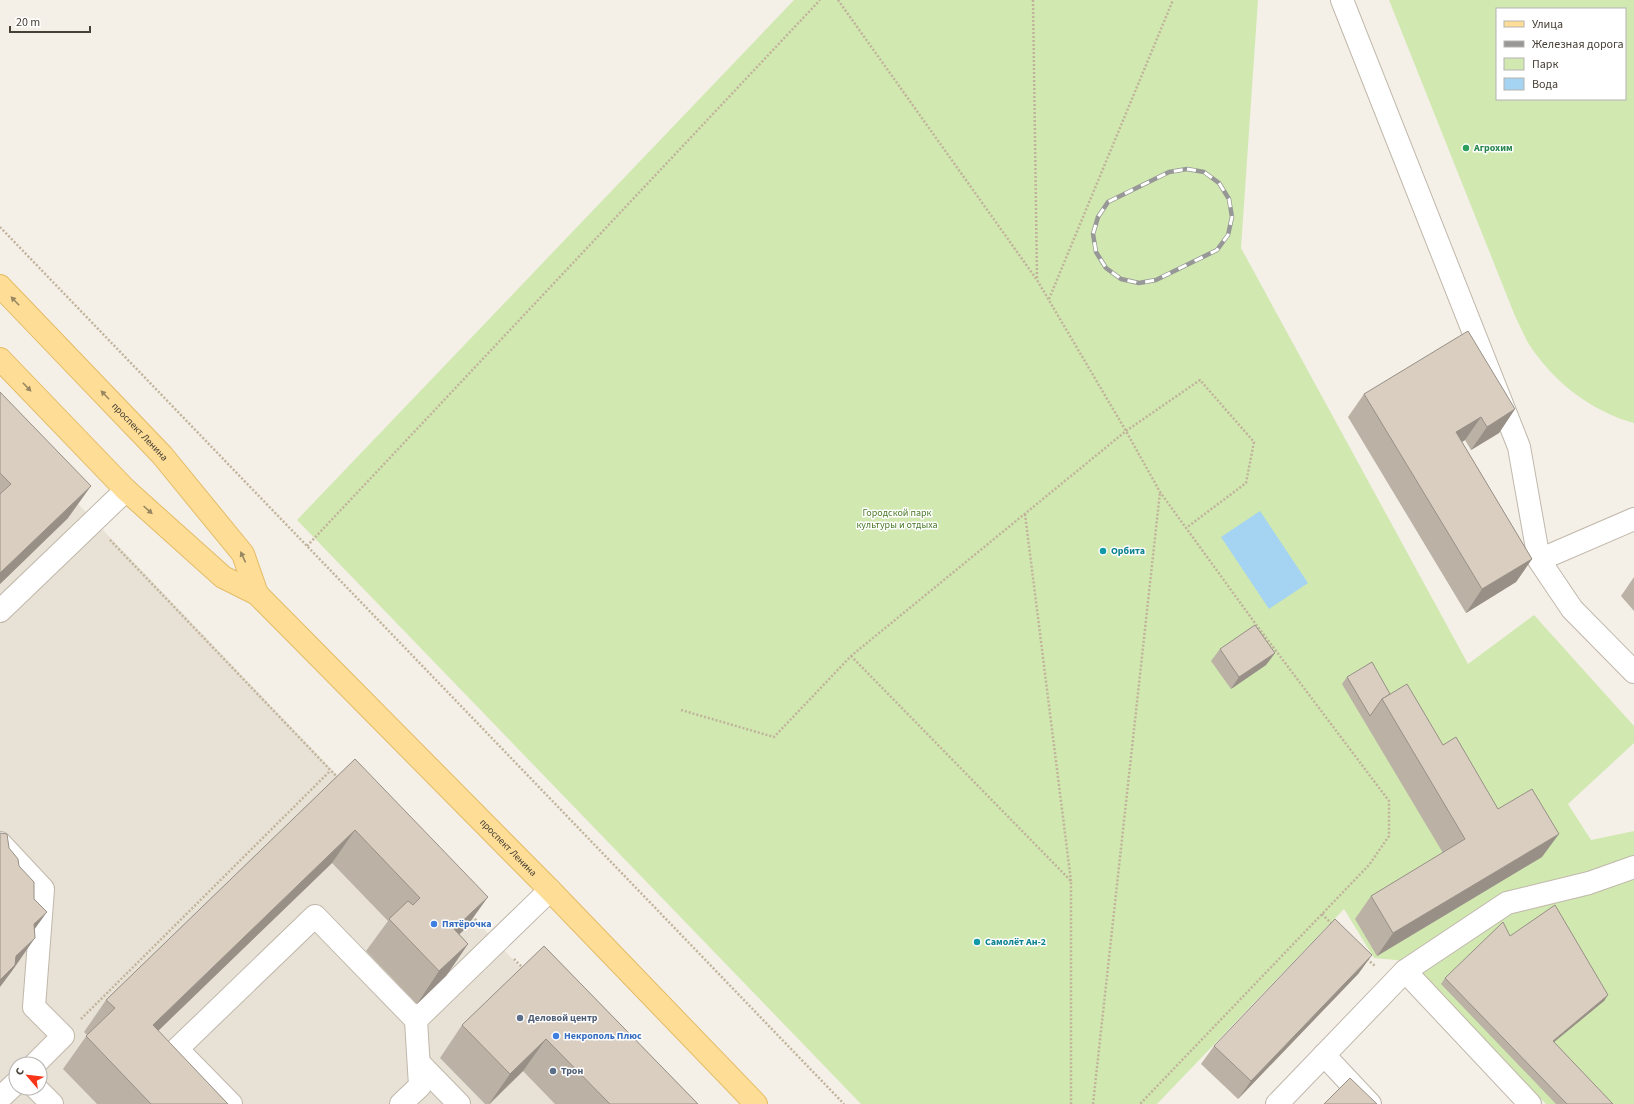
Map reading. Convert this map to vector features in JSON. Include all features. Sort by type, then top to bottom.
[{"type":"main road","name":"проспект Ленина","points":[[0,286],[162,455],[243,554],[257,594]]},
{"type":"main road","name":"проспект Ленина","points":[[0,359],[126,490],[223,577],[257,594],[550,890],[756,1104]]},
{"type":"lane","points":[[1342,0],[1519,447],[1539,560],[1572,609],[1634,672]]},
{"type":"lane","points":[[0,611],[126,490]]},
{"type":"lane","points":[[1539,560],[1634,519]]},
{"type":"lane","points":[[0,843],[43,889],[34,1007],[63,1036],[43,1056]]},
{"type":"lane","points":[[1277,1104],[1399,977],[1507,903],[1589,883],[1634,867]]},
{"type":"lane","points":[[416,1020],[550,890]]},
{"type":"lane","points":[[231,1104],[178,1049],[315,916],[416,1020],[420,1086],[401,1104]]},
{"type":"lane","points":[[1399,977],[1530,1104]]},
{"type":"lane","points":[[1324,1055],[1370,1104]]},
{"type":"lane","points":[[419,1063],[459,1104]]},
{"type":"lane","points":[[0,1098],[8,1090]]},
{"type":"lane","points":[[44,1096],[52,1104]]},
{"type":"path","points":[[307,546],[820,0]]},
{"type":"path","points":[[838,0],[1037,280],[1126,431],[1160,492],[1252,619],[1389,801],[1389,836],[1369,865],[1140,1104]]},
{"type":"path","points":[[1033,0],[1037,280]]},
{"type":"path","points":[[1049,299],[1173,0]]},
{"type":"path","points":[[0,227],[844,1104]]},
{"type":"path","points":[[681,710],[774,737],[851,656],[1126,431],[1200,380],[1254,442],[1246,483],[1186,528]]},
{"type":"path","points":[[1093,1104],[1160,492]]},
{"type":"path","points":[[1026,514],[1071,881],[1071,1104]]},
{"type":"path","points":[[92,522],[342,782]]},
{"type":"path","points":[[851,656],[1071,881]]},
{"type":"path","points":[[63,1036],[330,771]]},
{"type":"path","points":[[469,913],[524,970]]},
{"type":"path","points":[[1322,914],[1337,929]]},
{"type":"path","points":[[1365,956],[1399,977]]},
{"type":"shaded area","points":[[0,422],[651,1104],[0,1104]]},
{"type":"green space","name":"Городской парк культуры и отдыха","points":[[794,0],[1258,0],[1241,248],[1468,664],[1534,615],[1634,726],[1634,743],[1568,804],[1591,840],[1634,831],[1634,1104],[1546,1104],[1407,961],[1374,958],[1344,909],[1157,1104],[861,1104],[297,520]]},
{"type":"green space","points":[[1389,0],[1634,0],[1634,423],[1602,411],[1573,392],[1548,369],[1527,341],[1515,316]]},
{"type":"water","points":[[1260,511],[1308,583],[1269,609],[1221,537]]},
{"type":"building","points":[[1468,331],[1515,409],[1487,427],[1481,417],[1456,432],[1532,559],[1482,589],[1364,394]]},
{"type":"building","points":[[0,392],[91,486],[0,573],[0,494],[11,484],[0,473]]},
{"type":"building","points":[[1255,625],[1275,653],[1239,677],[1220,649]]},
{"type":"building","points":[[1372,662],[1390,694],[1382,699],[1370,716],[1347,677]]},
{"type":"building","points":[[1407,684],[1443,745],[1456,737],[1498,809],[1532,789],[1559,834],[1393,933],[1371,896],[1465,839],[1382,699]]},
{"type":"building","points":[[355,759],[488,897],[454,929],[468,944],[439,971],[389,919],[408,901],[413,905],[420,898],[355,830],[153,1025],[228,1104],[151,1104],[86,1036],[115,1008],[106,1000]]},
{"type":"building","points":[[0,833],[7,834],[9,848],[18,859],[19,866],[34,882],[34,899],[47,912],[34,924],[35,938],[16,956],[15,965],[0,980]]},
{"type":"building","points":[[1555,905],[1608,995],[1553,1041],[1613,1104],[1567,1104],[1445,978],[1503,922],[1510,936]]},
{"type":"building","points":[[1335,919],[1372,955],[1251,1081],[1214,1046]]},
{"type":"building","points":[[544,946],[698,1104],[610,1104],[546,1039],[510,1074],[462,1025]]},
{"type":"building","points":[[1350,1078],[1377,1104],[1324,1104]]},
{"type":"railway","points":[[1187,169],[1204,172],[1219,183],[1229,199],[1232,217],[1228,235],[1217,250],[1156,280],[1139,283],[1121,279],[1106,268],[1096,252],[1093,234],[1098,217],[1108,202],[1169,172],[1187,169]]},
{"type":"place","name":"Агрохим","points":[[1466,148]]},
{"type":"place","name":"Орбита","points":[[1103,551]]},
{"type":"place","name":"Пятёрочка","points":[[434,924]]},
{"type":"place","name":"Самолёт Ан-2","points":[[977,942]]},
{"type":"place","name":"Деловой центр","points":[[520,1018]]},
{"type":"place","name":"Некрополь Плюс","points":[[556,1036]]},
{"type":"place","name":"Трон","points":[[553,1071]]}]
